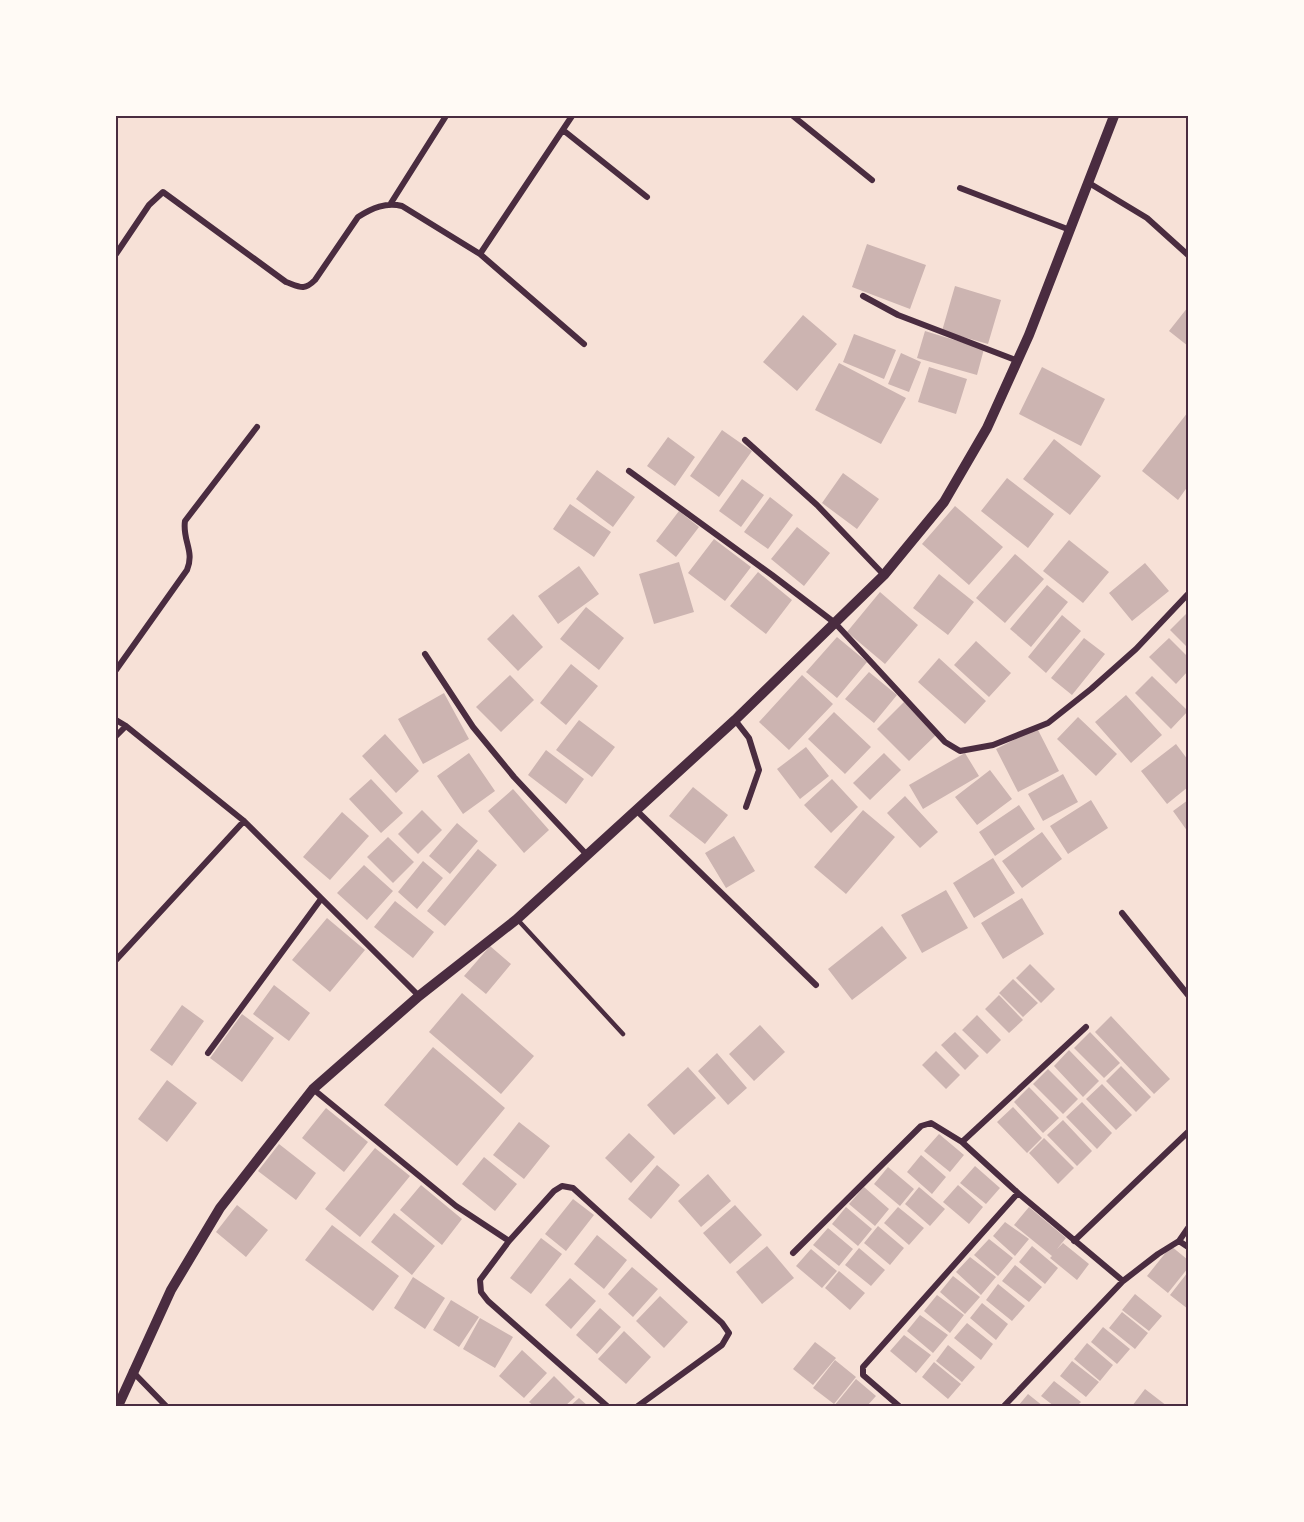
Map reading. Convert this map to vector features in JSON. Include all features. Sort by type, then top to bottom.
[{"type":"street","points":[[391,203],[446,116]]},
{"type":"street","points":[[480,254],[572,116]]},
{"type":"street","points":[[793,116],[872,180]]},
{"type":"street","points":[[118,1407],[132,1371],[171,1290],[220,1208],[313,1089],[419,996],[517,919],[735,720],[884,575],[944,502],[987,428],[1018,361],[1114,116]]},
{"type":"street","points":[[563,130],[647,197]]},
{"type":"street","points":[[1089,183],[1147,218],[1188,255]]},
{"type":"street","points":[[960,188],[1070,230]]},
{"type":"street","points":[[116,254],[149,205],[163,192],[286,282],[300,288],[308,287],[358,217],[367,211],[391,203],[402,206],[480,254],[584,344]]},
{"type":"street","points":[[863,296],[898,315],[1018,361]]},
{"type":"street","points":[[116,670],[187,570],[191,560],[184,529],[185,521],[258,428]]},
{"type":"street","points":[[745,440],[817,505],[884,575]]},
{"type":"street","points":[[628,471],[835,623],[945,742],[960,751],[993,745],[1048,723],[1136,649],[1188,594]]},
{"type":"street","points":[[425,654],[473,727],[547,814],[587,855]]},
{"type":"street","points":[[116,720],[244,821],[419,996]]},
{"type":"street","points":[[735,720],[749,738],[759,770],[746,807]]},
{"type":"street","points":[[116,736],[126,726]]},
{"type":"street","points":[[635,810],[816,985]]},
{"type":"street","points":[[116,960],[244,821]]},
{"type":"street","points":[[208,1053],[321,899]]},
{"type":"street","points":[[1122,913],[1188,995]]},
{"type":"street","points":[[962,1142],[1086,1027]]},
{"type":"street","points":[[313,1089],[456,1206],[508,1241]]},
{"type":"street","points":[[793,1253],[921,1126],[931,1123],[962,1142],[1018,1193],[1123,1281]]},
{"type":"street","points":[[1074,1241],[1188,1132]]},
{"type":"street","points":[[607,1407],[488,1301],[481,1292],[480,1280],[508,1241],[554,1191],[562,1186],[573,1188],[722,1323],[729,1333],[722,1345],[638,1407]]},
{"type":"street","points":[[899,1407],[863,1375],[862,1367],[1018,1193]]},
{"type":"street","points":[[1004,1407],[1123,1281],[1179,1241],[1188,1228]]},
{"type":"street","points":[[1179,1241],[1188,1247]]},
{"type":"street","points":[[132,1371],[166,1407]]},
{"type":"lane","points":[[517,919],[623,1034]]},
{"type":"building","points":[[867,244],[926,265],[910,309],[852,287]]},
{"type":"building","points":[[955,286],[1001,300],[988,344],[942,331]]},
{"type":"building","points":[[1188,307],[1188,346],[1169,331]]},
{"type":"building","points":[[803,315],[837,344],[797,391],[763,362]]},
{"type":"building","points":[[925,331],[984,349],[977,375],[917,358]]},
{"type":"building","points":[[854,334],[896,350],[884,379],[843,362]]},
{"type":"building","points":[[901,353],[921,362],[909,392],[888,384]]},
{"type":"building","points":[[839,363],[906,398],[881,444],[815,410]]},
{"type":"building","points":[[929,367],[967,379],[956,414],[918,402]]},
{"type":"building","points":[[1042,367],[1105,399],[1081,446],[1019,414]]},
{"type":"building","points":[[1188,412],[1188,486],[1178,500],[1142,471]]},
{"type":"building","points":[[722,430],[752,451],[719,497],[690,476]]},
{"type":"building","points":[[668,437],[695,457],[675,486],[647,466]]},
{"type":"building","points":[[1054,439],[1101,476],[1070,515],[1023,479]]},
{"type":"building","points":[[597,470],[635,497],[613,527],[576,499]]},
{"type":"building","points":[[843,473],[879,499],[857,529],[822,503]]},
{"type":"building","points":[[1007,478],[1054,514],[1028,548],[981,511]]},
{"type":"building","points":[[742,479],[764,495],[741,527],[719,511]]},
{"type":"building","points":[[770,497],[793,515],[768,549],[744,532]]},
{"type":"building","points":[[570,504],[611,532],[594,557],[553,529]]},
{"type":"building","points":[[955,506],[1003,547],[969,585],[922,544]]},
{"type":"building","points":[[679,511],[699,527],[676,557],[656,541]]},
{"type":"building","points":[[797,527],[830,553],[804,586],[771,559]]},
{"type":"building","points":[[714,539],[751,567],[725,601],[688,573]]},
{"type":"building","points":[[1069,540],[1109,572],[1083,603],[1043,571]]},
{"type":"building","points":[[1015,554],[1044,579],[1005,623],[976,598]]},
{"type":"building","points":[[679,562],[694,612],[654,624],[639,574]]},
{"type":"building","points":[[1145,563],[1169,591],[1132,621],[1109,593]]},
{"type":"building","points":[[579,566],[599,594],[558,624],[538,596]]},
{"type":"building","points":[[758,572],[792,600],[766,634],[730,606]]},
{"type":"building","points":[[939,574],[974,602],[948,635],[913,608]]},
{"type":"building","points":[[1047,585],[1068,602],[1031,647],[1010,629]]},
{"type":"building","points":[[880,592],[918,625],[885,664],[847,632]]},
{"type":"building","points":[[586,607],[624,638],[599,670],[560,639]]},
{"type":"building","points":[[513,614],[543,647],[518,671],[487,639]]},
{"type":"building","points":[[1186,614],[1188,616],[1188,648],[1170,630]]},
{"type":"building","points":[[1062,615],[1081,631],[1046,673],[1028,657]]},
{"type":"building","points":[[837,637],[867,662],[837,698],[806,672]]},
{"type":"building","points":[[1084,638],[1105,654],[1072,695],[1051,678]]},
{"type":"building","points":[[1169,638],[1188,657],[1188,671],[1176,684],[1149,657]]},
{"type":"building","points":[[976,641],[1011,673],[989,697],[954,665]]},
{"type":"building","points":[[939,658],[986,701],[965,724],[918,682]]},
{"type":"building","points":[[571,664],[598,686],[566,725],[540,703]]},
{"type":"building","points":[[869,672],[897,695],[874,723],[845,699]]},
{"type":"building","points":[[510,675],[534,700],[501,732],[476,707]]},
{"type":"building","points":[[802,675],[833,704],[789,750],[759,722]]},
{"type":"building","points":[[1152,676],[1188,711],[1171,729],[1135,693]]},
{"type":"building","points":[[444,693],[469,739],[423,764],[398,719]]},
{"type":"building","points":[[1126,695],[1162,735],[1131,763],[1095,722]]},
{"type":"building","points":[[904,702],[937,734],[909,761],[877,729]]},
{"type":"building","points":[[834,712],[871,747],[845,774],[808,739]]},
{"type":"building","points":[[1078,717],[1117,754],[1096,776],[1057,739]]},
{"type":"building","points":[[579,720],[615,747],[592,777],[556,750]]},
{"type":"building","points":[[1037,728],[1059,771],[1018,792],[996,749]]},
{"type":"building","points":[[385,734],[419,771],[396,793],[362,756]]},
{"type":"building","points":[[1176,744],[1188,760],[1188,787],[1167,804],[1141,771]]},
{"type":"building","points":[[806,747],[829,776],[800,799],[777,769]]},
{"type":"building","points":[[546,750],[584,779],[566,804],[528,775]]},
{"type":"building","points":[[469,753],[495,791],[463,814],[437,776]]},
{"type":"building","points":[[884,753],[901,770],[870,800],[853,783]]},
{"type":"building","points":[[965,753],[979,776],[923,809],[909,785]]},
{"type":"building","points":[[990,770],[1012,799],[977,825],[955,797]]},
{"type":"building","points":[[1063,774],[1078,802],[1043,821],[1028,794]]},
{"type":"building","points":[[371,779],[403,813],[381,833],[349,799]]},
{"type":"building","points":[[832,779],[858,807],[831,833],[804,805]]},
{"type":"building","points":[[693,787],[728,815],[705,844],[669,816]]},
{"type":"building","points":[[513,789],[549,830],[524,853],[488,811]]},
{"type":"building","points":[[905,796],[938,832],[920,848],[887,813]]},
{"type":"building","points":[[1091,800],[1108,828],[1068,854],[1050,826]]},
{"type":"building","points":[[1188,800],[1188,832],[1173,811]]},
{"type":"building","points":[[1019,805],[1035,829],[995,856],[979,832]]},
{"type":"building","points":[[422,810],[442,830],[418,854],[398,834]]},
{"type":"building","points":[[863,810],[895,837],[846,894],[814,867]]},
{"type":"building","points":[[342,812],[369,836],[330,880],[303,857]]},
{"type":"building","points":[[457,823],[478,841],[450,874],[429,856]]},
{"type":"building","points":[[1042,832],[1062,859],[1022,888],[1002,861]]},
{"type":"building","points":[[734,836],[755,871],[726,888],[705,853]]},
{"type":"building","points":[[388,837],[414,862],[393,883],[367,857]]},
{"type":"building","points":[[478,849],[497,865],[445,926],[427,911]]},
{"type":"building","points":[[993,858],[1015,893],[974,918],[953,883]]},
{"type":"building","points":[[423,861],[443,878],[417,909],[398,892]]},
{"type":"building","points":[[364,865],[393,891],[367,920],[337,893]]},
{"type":"building","points":[[946,890],[968,928],[922,953],[901,915]]},
{"type":"building","points":[[1022,898],[1044,934],[1003,959],[981,923]]},
{"type":"building","points":[[395,901],[434,932],[413,958],[374,927]]},
{"type":"building","points":[[327,918],[365,950],[330,992],[292,960]]},
{"type":"building","points":[[882,926],[907,958],[852,1000],[828,969]]},
{"type":"building","points":[[490,946],[511,964],[486,994],[464,976]]},
{"type":"building","points":[[1030,964],[1055,989],[1041,1003],[1016,978]]},
{"type":"building","points":[[1013,979],[1038,1003],[1023,1017],[999,993]]},
{"type":"building","points":[[274,985],[310,1013],[289,1041],[253,1014]]},
{"type":"building","points":[[462,993],[534,1056],[501,1094],[429,1032]]},
{"type":"building","points":[[999,995],[1023,1020],[1009,1033],[985,1009]]},
{"type":"building","points":[[182,1005],[204,1021],[172,1066],[150,1050]]},
{"type":"building","points":[[242,1014],[274,1038],[242,1082],[210,1058]]},
{"type":"building","points":[[977,1015],[1001,1040],[987,1054],[962,1030]]},
{"type":"building","points":[[1111,1016],[1170,1079],[1154,1094],[1095,1032]]},
{"type":"building","points":[[760,1025],[785,1052],[754,1081],[729,1054]]},
{"type":"building","points":[[955,1032],[979,1056],[965,1070],[941,1045]]},
{"type":"building","points":[[1090,1032],[1120,1063],[1104,1078],[1074,1048]]},
{"type":"building","points":[[433,1047],[505,1108],[457,1166],[384,1105]]},
{"type":"building","points":[[1069,1050],[1099,1081],[1083,1097],[1054,1066]]},
{"type":"building","points":[[936,1051],[960,1075],[946,1089],[922,1065]]},
{"type":"building","points":[[717,1053],[747,1088],[728,1105],[698,1071]]},
{"type":"building","points":[[1121,1066],[1151,1097],[1136,1112],[1106,1081]]},
{"type":"building","points":[[688,1067],[716,1098],[674,1135],[647,1105]]},
{"type":"building","points":[[1048,1069],[1078,1099],[1063,1114],[1033,1084]]},
{"type":"building","points":[[167,1080],[197,1103],[167,1142],[138,1119]]},
{"type":"building","points":[[1102,1084],[1132,1115],[1116,1130],[1086,1099]]},
{"type":"building","points":[[1029,1087],[1059,1118],[1043,1133],[1014,1102]]},
{"type":"building","points":[[1082,1102],[1112,1133],[1097,1149],[1066,1117]]},
{"type":"building","points":[[1013,1107],[1042,1138],[1027,1153],[997,1122]]},
{"type":"building","points":[[326,1108],[368,1142],[344,1172],[302,1138]]},
{"type":"building","points":[[1063,1120],[1092,1151],[1077,1166],[1047,1135]]},
{"type":"building","points":[[519,1122],[550,1146],[524,1179],[493,1155]]},
{"type":"building","points":[[629,1133],[655,1157],[631,1183],[605,1158]]},
{"type":"building","points":[[939,1134],[964,1155],[950,1172],[924,1151]]},
{"type":"building","points":[[1044,1138],[1074,1168],[1058,1184],[1029,1153]]},
{"type":"building","points":[[279,1144],[316,1173],[296,1200],[258,1171]]},
{"type":"building","points":[[375,1148],[410,1176],[360,1237],[325,1209]]},
{"type":"building","points":[[921,1155],[946,1177],[932,1194],[907,1172]]},
{"type":"building","points":[[484,1157],[517,1184],[495,1211],[462,1184]]},
{"type":"building","points":[[657,1165],[680,1185],[651,1219],[628,1199]]},
{"type":"building","points":[[975,1166],[1000,1188],[986,1204],[960,1183]]},
{"type":"building","points":[[888,1167],[914,1189],[900,1206],[874,1184]]},
{"type":"building","points":[[708,1174],[731,1201],[701,1227],[678,1201]]},
{"type":"building","points":[[421,1185],[462,1219],[442,1245],[400,1210]]},
{"type":"building","points":[[958,1185],[983,1207],[969,1224],[943,1202]]},
{"type":"building","points":[[864,1187],[889,1209],[875,1226],[849,1204]]},
{"type":"building","points":[[919,1187],[945,1209],[930,1226],[905,1204]]},
{"type":"building","points":[[573,1199],[594,1215],[566,1251],[545,1234]]},
{"type":"building","points":[[237,1205],[268,1230],[246,1257],[216,1232]]},
{"type":"building","points":[[735,1205],[762,1235],[730,1264],[703,1233]]},
{"type":"building","points":[[846,1207],[872,1229],[858,1246],[832,1224]]},
{"type":"building","points":[[898,1207],[924,1228],[909,1245],[884,1223]]},
{"type":"building","points":[[1029,1207],[1066,1238],[1057,1249],[1063,1243],[1089,1264],[1077,1280],[1014,1225]]},
{"type":"building","points":[[394,1213],[435,1246],[412,1275],[371,1242]]},
{"type":"building","points":[[1005,1222],[1029,1239],[1015,1256],[993,1236]]},
{"type":"building","points":[[332,1225],[399,1276],[373,1311],[305,1260]]},
{"type":"building","points":[[878,1226],[904,1248],[890,1265],[864,1243]]},
{"type":"building","points":[[828,1228],[853,1249],[839,1266],[813,1245]]},
{"type":"building","points":[[597,1235],[627,1260],[604,1289],[574,1264]]},
{"type":"building","points":[[541,1238],[562,1254],[531,1294],[510,1278]]},
{"type":"building","points":[[989,1239],[1013,1258],[998,1276],[974,1255]]},
{"type":"building","points":[[767,1246],[794,1278],[762,1304],[736,1272]]},
{"type":"building","points":[[1032,1246],[1058,1268],[1045,1284],[1019,1262]]},
{"type":"building","points":[[1171,1246],[1188,1260],[1188,1268],[1168,1293],[1147,1276]]},
{"type":"building","points":[[859,1248],[885,1270],[871,1286],[845,1265]]},
{"type":"building","points":[[811,1249],[837,1271],[822,1288],[796,1266]]},
{"type":"building","points":[[970,1257],[996,1277],[981,1295],[956,1272]]},
{"type":"building","points":[[1015,1265],[1042,1287],[1029,1302],[1002,1281]]},
{"type":"building","points":[[632,1267],[658,1289],[633,1317],[608,1294]]},
{"type":"building","points":[[839,1271],[865,1293],[850,1310],[825,1288]]},
{"type":"building","points":[[1188,1272],[1188,1309],[1170,1295]]},
{"type":"building","points":[[953,1276],[980,1297],[965,1314],[940,1292]]},
{"type":"building","points":[[413,1277],[445,1298],[425,1329],[394,1308]]},
{"type":"building","points":[[570,1278],[596,1301],[571,1329],[545,1305]]},
{"type":"building","points":[[998,1284],[1025,1306],[1012,1321],[986,1300]]},
{"type":"building","points":[[1135,1294],[1162,1316],[1149,1331],[1122,1310]]},
{"type":"building","points":[[937,1295],[964,1315],[950,1333],[924,1311]]},
{"type":"building","points":[[660,1296],[688,1322],[664,1348],[636,1321]]},
{"type":"building","points":[[451,1300],[479,1317],[459,1347],[433,1330]]},
{"type":"building","points":[[982,1303],[1008,1324],[996,1340],[970,1318]]},
{"type":"building","points":[[600,1308],[621,1327],[597,1354],[576,1335]]},
{"type":"building","points":[[1122,1312],[1148,1333],[1135,1349],[1109,1328]]},
{"type":"building","points":[[920,1315],[948,1335],[933,1353],[907,1331]]},
{"type":"building","points":[[480,1318],[513,1337],[495,1368],[463,1349]]},
{"type":"building","points":[[967,1323],[993,1344],[981,1360],[954,1338]]},
{"type":"building","points":[[1103,1327],[1130,1349],[1117,1364],[1091,1342]]},
{"type":"building","points":[[624,1331],[651,1357],[626,1384],[598,1359]]},
{"type":"building","points":[[904,1335],[931,1355],[916,1373],[890,1351]]},
{"type":"building","points":[[815,1342],[836,1358],[813,1385],[793,1369]]},
{"type":"building","points":[[1087,1343],[1113,1365],[1100,1381],[1074,1359]]},
{"type":"building","points":[[948,1345],[975,1367],[962,1382],[936,1361]]},
{"type":"building","points":[[522,1350],[547,1373],[524,1398],[499,1376]]},
{"type":"building","points":[[835,1360],[856,1377],[834,1404],[813,1388]]},
{"type":"building","points":[[1072,1361],[1099,1382],[1086,1397],[1060,1376]]},
{"type":"building","points":[[934,1362],[961,1384],[948,1399],[922,1377]]},
{"type":"building","points":[[554,1376],[575,1397],[565,1406],[534,1406],[529,1402]]},
{"type":"building","points":[[856,1379],[876,1396],[867,1406],[834,1406]]},
{"type":"building","points":[[1054,1381],[1081,1402],[1077,1406],[1054,1406],[1041,1396]]},
{"type":"building","points":[[1145,1389],[1167,1406],[1132,1406]]},
{"type":"building","points":[[1028,1394],[1043,1406],[1018,1406]]},
{"type":"building","points":[[579,1398],[588,1406],[570,1406]]}]
